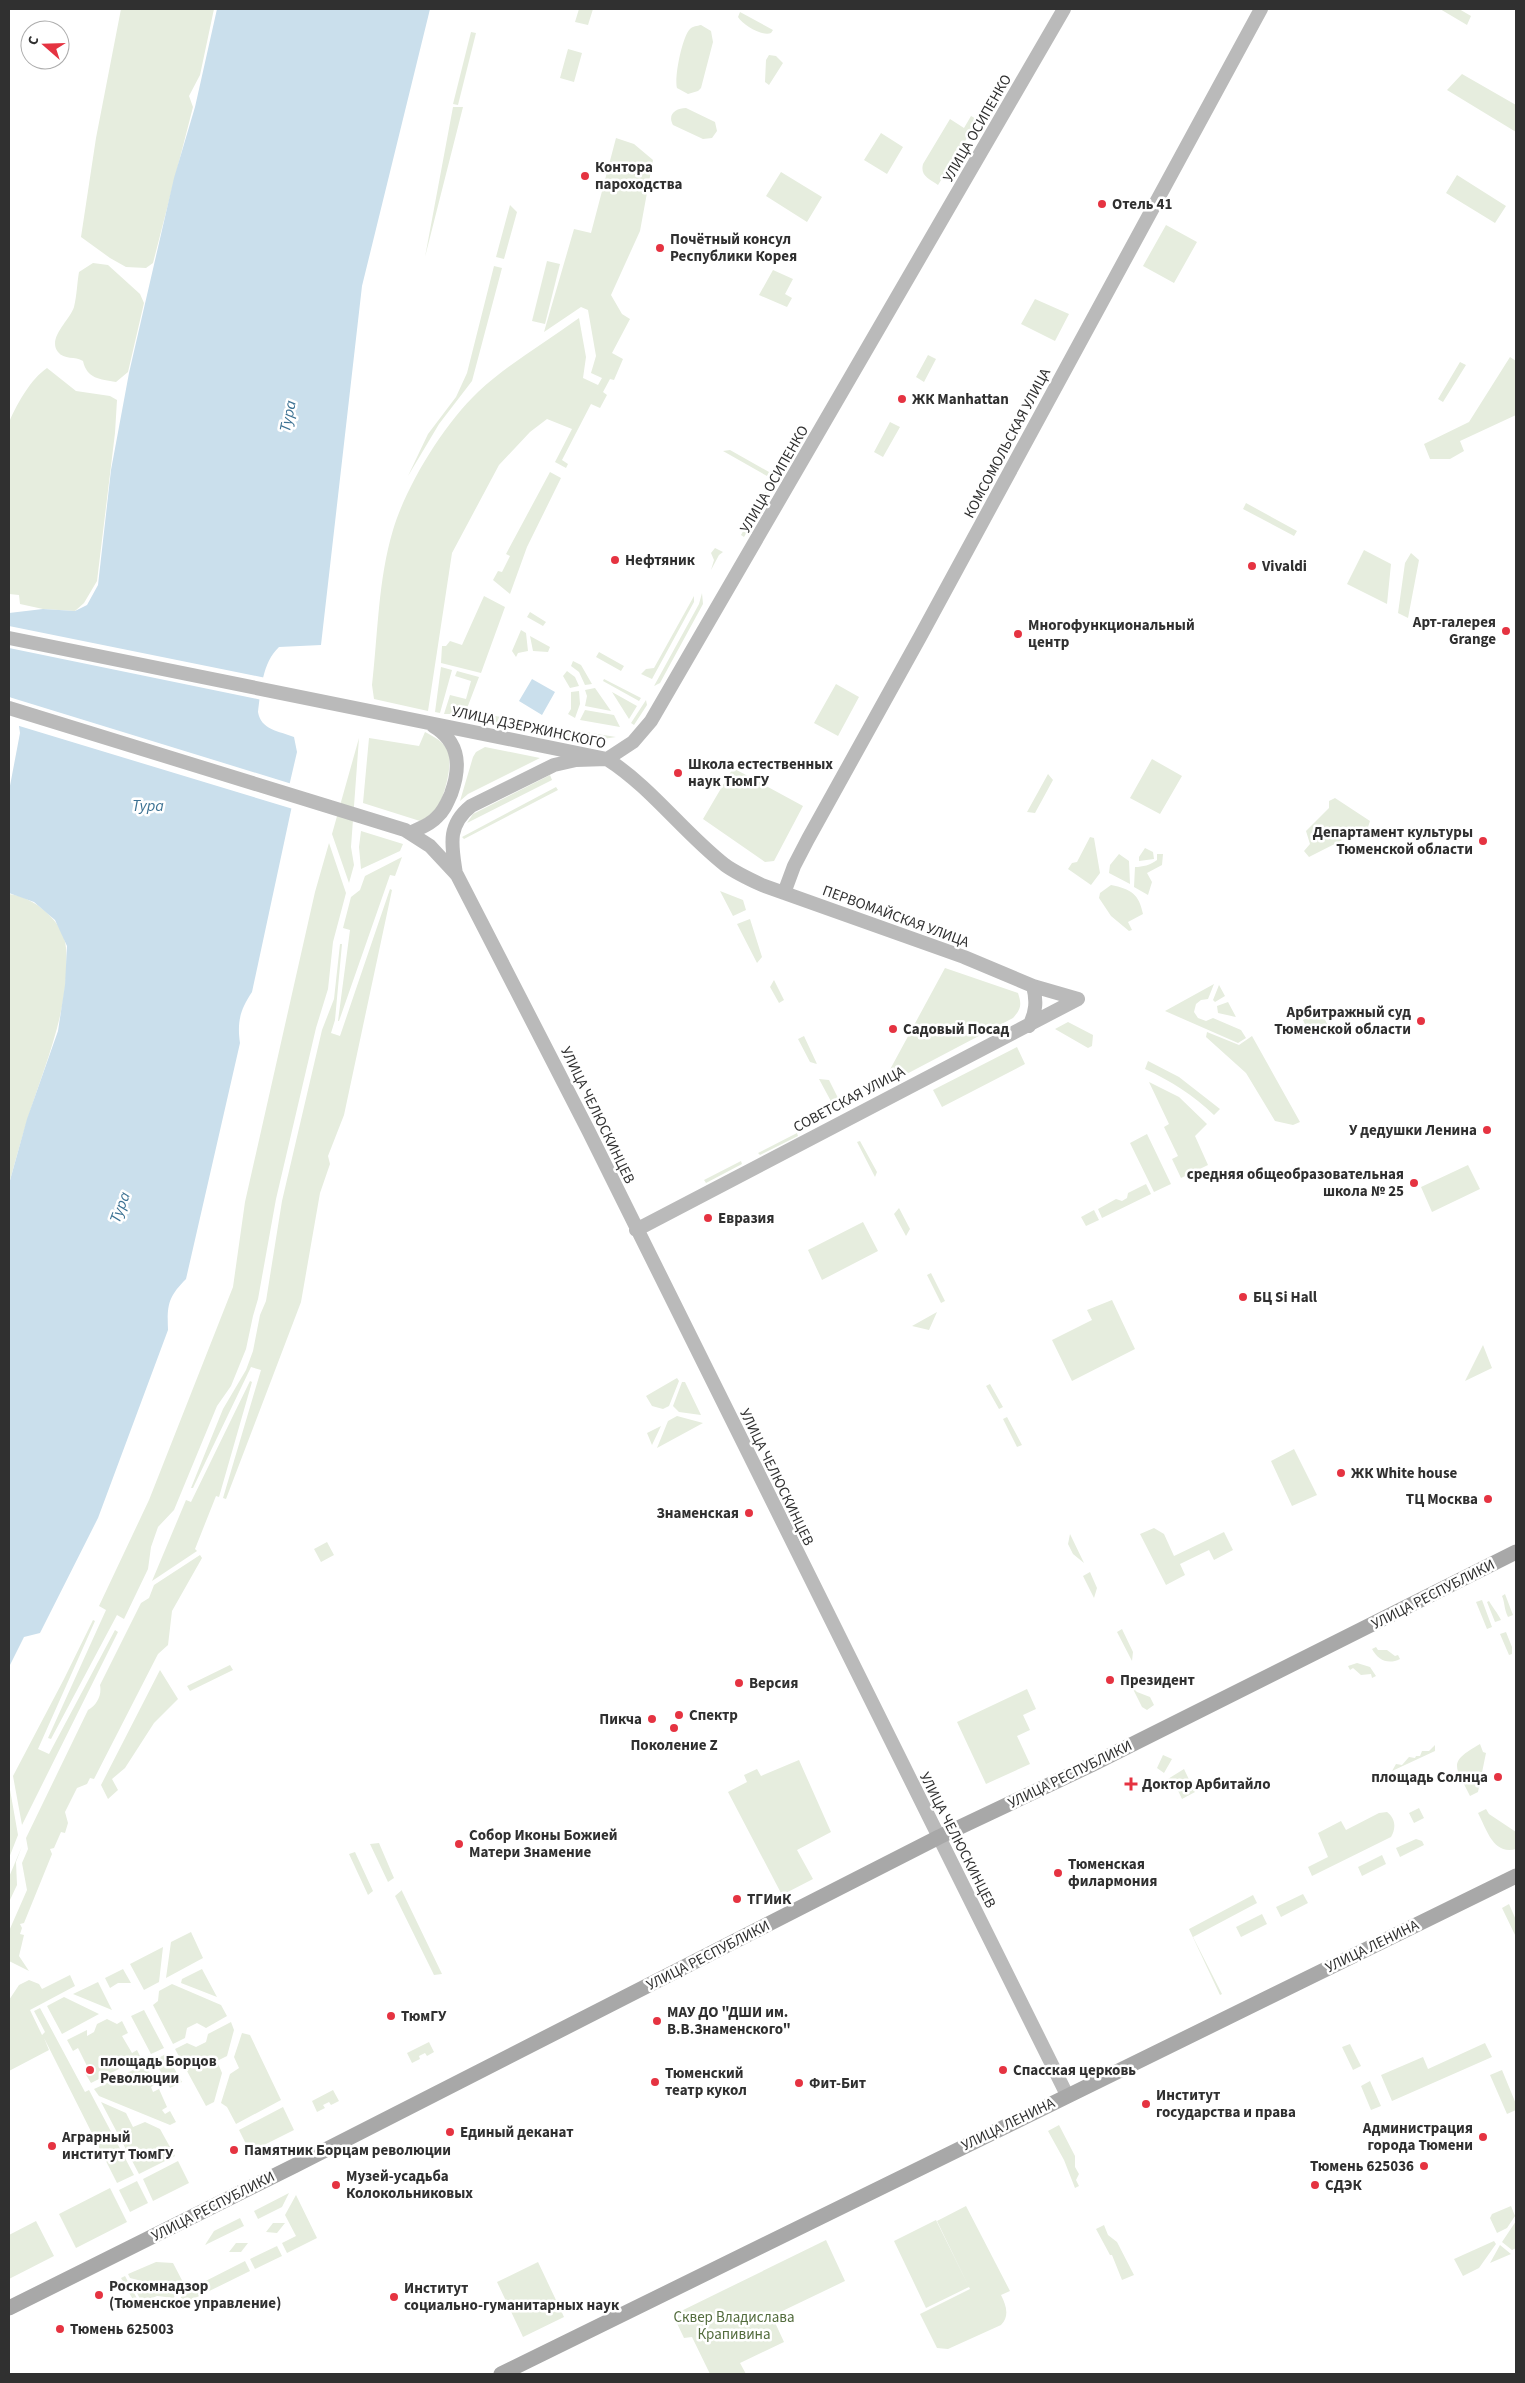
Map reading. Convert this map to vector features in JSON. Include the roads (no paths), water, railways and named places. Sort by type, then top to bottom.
[{"type":"main road","name":"УЛИЦА ОСИПЕНКО","points":[[606,759],[633,742],[655,714],[1064,9]]},
{"type":"main road","name":"КОМСОМОЛЬСКАЯ УЛИЦА","points":[[784,893],[798,859],[1261,9]]},
{"type":"main road","name":"УЛИЦА ДЗЕРЖИНСКОГО","points":[[9,638],[606,759],[623,770],[710,852]]},
{"type":"main road","points":[[9,708],[408,832],[430,846],[457,875]]},
{"type":"main road","points":[[408,832],[429,824],[444,811],[456,781],[455,750],[446,736],[426,722]]},
{"type":"main road","points":[[457,875],[452,849],[452,834],[462,813],[471,806],[554,765],[576,760],[606,759]]},
{"type":"main road","name":"ПЕРВОМАЙСКАЯ УЛИЦА","points":[[710,852],[741,875],[784,893],[950,952],[1033,986],[1078,999]]},
{"type":"main road","name":"УЛИЦА ЧЕЛЮСКИНЦЕВ","points":[[457,875],[536,1026],[1067,2095]]},
{"type":"main road","points":[[1029,1026],[1034,1015],[1036,1003],[1033,986]]},
{"type":"main road","name":"СОВЕТСКАЯ УЛИЦА","points":[[636,1230],[854,1114],[1029,1026],[1078,999]]},
{"type":"main road","name":"УЛИЦА РЕСПУБЛИКИ","points":[[9,2308],[294,2166],[939,1838],[1091,1765],[1516,1552]]},
{"type":"main road","name":"УЛИЦА ЛЕНИНА","points":[[501,2374],[1516,1876]]},
{"type":"water","name":"Тура","points":[[217,9],[430,9],[362,286],[321,645],[279,647],[269,661],[261,686],[258,712],[263,723],[272,729],[294,737],[297,752],[287,795],[293,801],[252,992],[240,1016],[240,1043],[186,1279],[172,1296],[168,1314],[168,1330],[98,1518],[40,1633],[24,1637],[9,1667],[9,1184],[27,1119],[58,1031],[65,985],[67,946],[55,920],[34,902],[9,893],[9,791],[20,733],[18,719],[9,694],[9,613],[43,609],[75,611],[87,605],[98,585],[111,470],[129,373],[174,178],[195,107]]},
{"type":"water","points":[[532,679],[555,692],[542,715],[519,701]]},
{"type":"place","name":"Контора пароходства","points":[[585,176]]},
{"type":"place","name":"Отель 41","points":[[1102,204]]},
{"type":"place","name":"Почётный консул Республики Корея","points":[[660,248]]},
{"type":"place","name":"ЖК Manhattan","points":[[902,399]]},
{"type":"place","name":"Нефтяник","points":[[615,560]]},
{"type":"place","name":"Vivaldi","points":[[1252,566]]},
{"type":"place","name":"Арт-галерея Grange","points":[[1506,631]]},
{"type":"place","name":"Многофункциональный центр","points":[[1018,634]]},
{"type":"place","name":"Школа естественных наук ТюмГУ","points":[[678,773]]},
{"type":"place","name":"Департамент культуры Тюменской области","points":[[1483,841]]},
{"type":"place","name":"Арбитражный суд Тюменской области","points":[[1421,1021]]},
{"type":"place","name":"Садовый Посад","points":[[893,1029]]},
{"type":"place","name":"У дедушки Ленина","points":[[1487,1130]]},
{"type":"place","name":"средняя общеобразовательная школа № 25","points":[[1414,1183]]},
{"type":"place","name":"Евразия","points":[[708,1218]]},
{"type":"place","name":"БЦ Si Hall","points":[[1243,1297]]},
{"type":"place","name":"ЖК White house","points":[[1341,1473]]},
{"type":"place","name":"ТЦ Москва","points":[[1488,1499]]},
{"type":"place","name":"Знаменская","points":[[749,1513]]},
{"type":"place","name":"Президент","points":[[1110,1680]]},
{"type":"place","name":"Версия","points":[[739,1683]]},
{"type":"place","name":"Спектр","points":[[679,1715]]},
{"type":"place","name":"Пикча","points":[[652,1719]]},
{"type":"place","name":"Поколение Z","points":[[674,1728]]},
{"type":"place","name":"площадь Солнца","points":[[1498,1777]]},
{"type":"place","name":"Доктор Арбитайло","points":[[1131,1784]]},
{"type":"place","name":"Собор Иконы Божией Матери Знамение","points":[[459,1844]]},
{"type":"place","name":"Тюменская филармония","points":[[1058,1873]]},
{"type":"place","name":"ТГИиК","points":[[737,1899]]},
{"type":"place","name":"ТюмГУ","points":[[391,2016]]},
{"type":"place","name":"МАУ ДО \"ДШИ им. В.В.Знаменского\"","points":[[657,2021]]},
{"type":"place","name":"площадь Борцов Революции","points":[[90,2070]]},
{"type":"place","name":"Спасская церковь","points":[[1003,2070]]},
{"type":"place","name":"Тюменский театр кукол","points":[[655,2082]]},
{"type":"place","name":"Фит-Бит","points":[[799,2083]]},
{"type":"place","name":"Институт государства и права","points":[[1146,2104]]},
{"type":"place","name":"Единый деканат","points":[[450,2132]]},
{"type":"place","name":"Администрация города Тюмени","points":[[1483,2137]]},
{"type":"place","name":"Аграрный институт ТюмГУ","points":[[52,2146]]},
{"type":"place","name":"Памятник Борцам революции","points":[[234,2150]]},
{"type":"place","name":"Тюмень 625036","points":[[1424,2166]]},
{"type":"place","name":"Музей-усадьба Колокольниковых","points":[[336,2185]]},
{"type":"place","name":"СДЭК","points":[[1315,2185]]},
{"type":"place","name":"Роскомнадзор (Тюменское управление)","points":[[99,2295]]},
{"type":"place","name":"Институт социально-гуманитарных наук","points":[[394,2297]]},
{"type":"place","name":"Тюмень 625003","points":[[60,2329]]},
{"type":"park label","name":"Сквер Владислава Крапивина","points":[[734,2326]]}]
